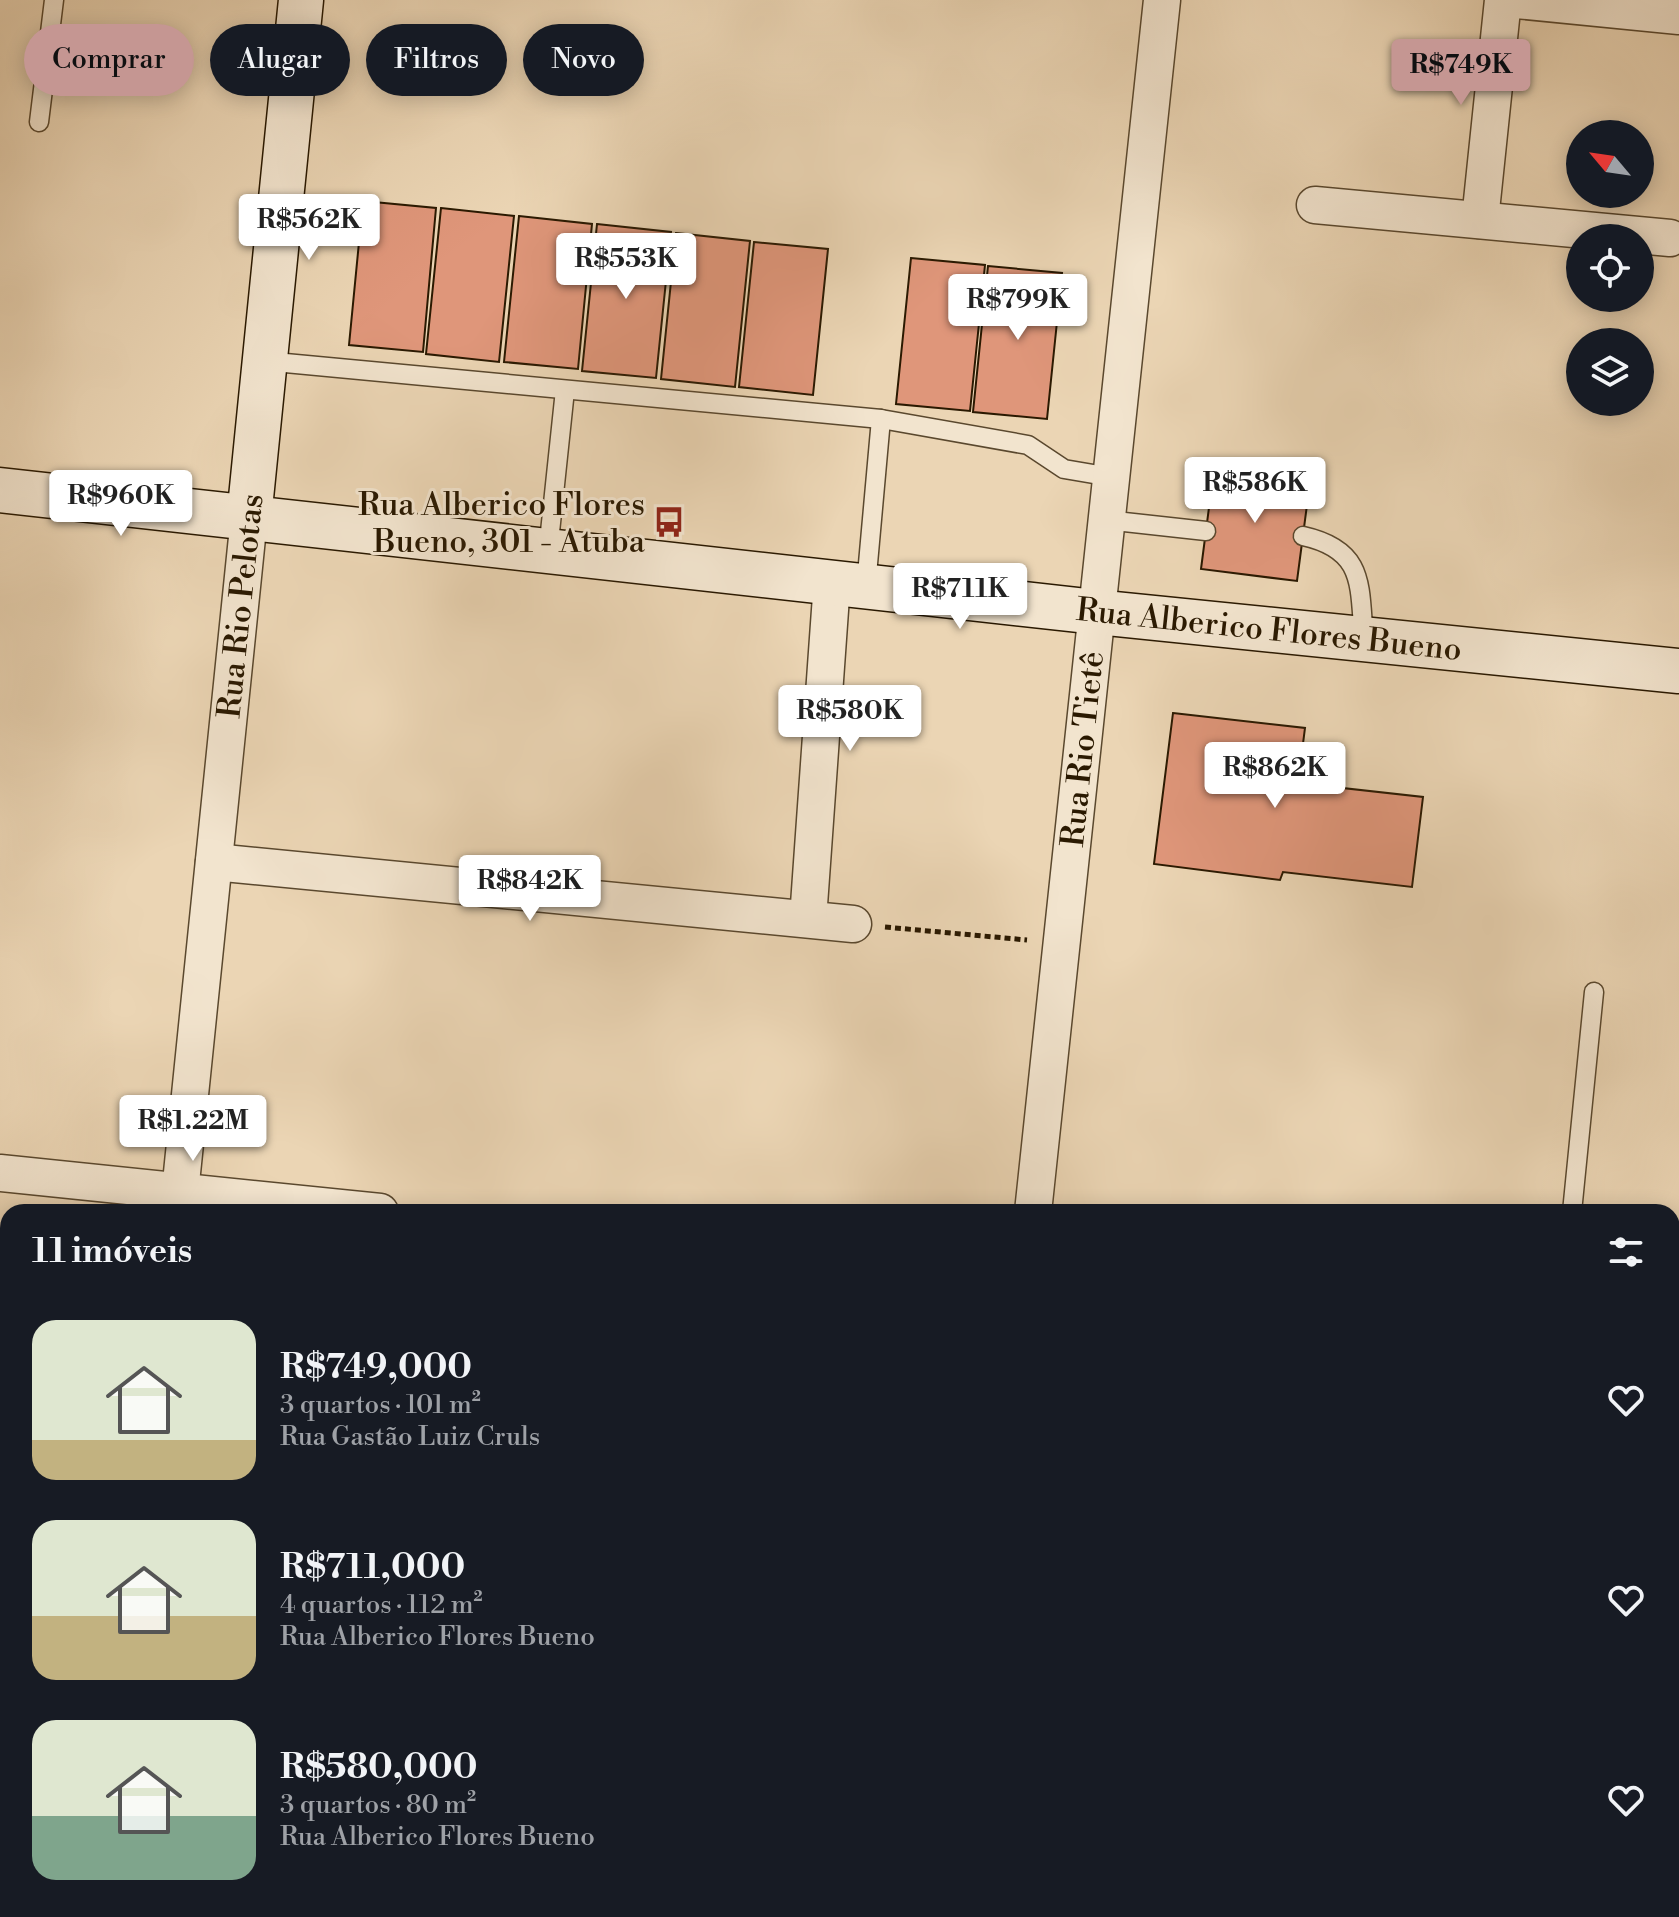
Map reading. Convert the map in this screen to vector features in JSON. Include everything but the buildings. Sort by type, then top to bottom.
[{"type":"main road","name":"Rua Rio Pelotas","points":[[249,518],[301,0]]},
{"type":"main road","name":"Rua Alberico Flores Bueno","points":[[0,490],[1096,612],[1679,671]]},
{"type":"street","name":"Rua Rio Tietê","points":[[1034,1204],[1162,0]]},
{"type":"street","points":[[1480,220],[1503,0]]},
{"type":"street","points":[[1516,0],[1679,16]]},
{"type":"street","points":[[1315,205],[1670,238]]},
{"type":"street","name":"Rua Rio Pelotas","points":[[179,1202],[249,518]]},
{"type":"street","points":[[808,919],[849,584]]},
{"type":"street","points":[[214,862],[853,924]]},
{"type":"street","points":[[0,1173],[179,1202],[219,1204]]},
{"type":"lane","points":[[39,122],[54,0]]},
{"type":"lane","points":[[264,361],[881,419],[1028,445],[1064,469],[1111,477]]},
{"type":"lane","points":[[548,551],[565,390]]},
{"type":"lane","points":[[849,584],[881,419]]},
{"type":"lane","points":[[1106,520],[1206,531]]},
{"type":"lane","points":[[1303,536],[1336,547],[1358,573],[1364,639]]},
{"type":"lane","points":[[1573,1204],[1594,992]]},
{"type":"path","points":[[853,924],[1061,944]]},
{"type":"place","name":"Rua Alberico Flores Bueno, 301 - Atuba","points":[[669,522]]}]
